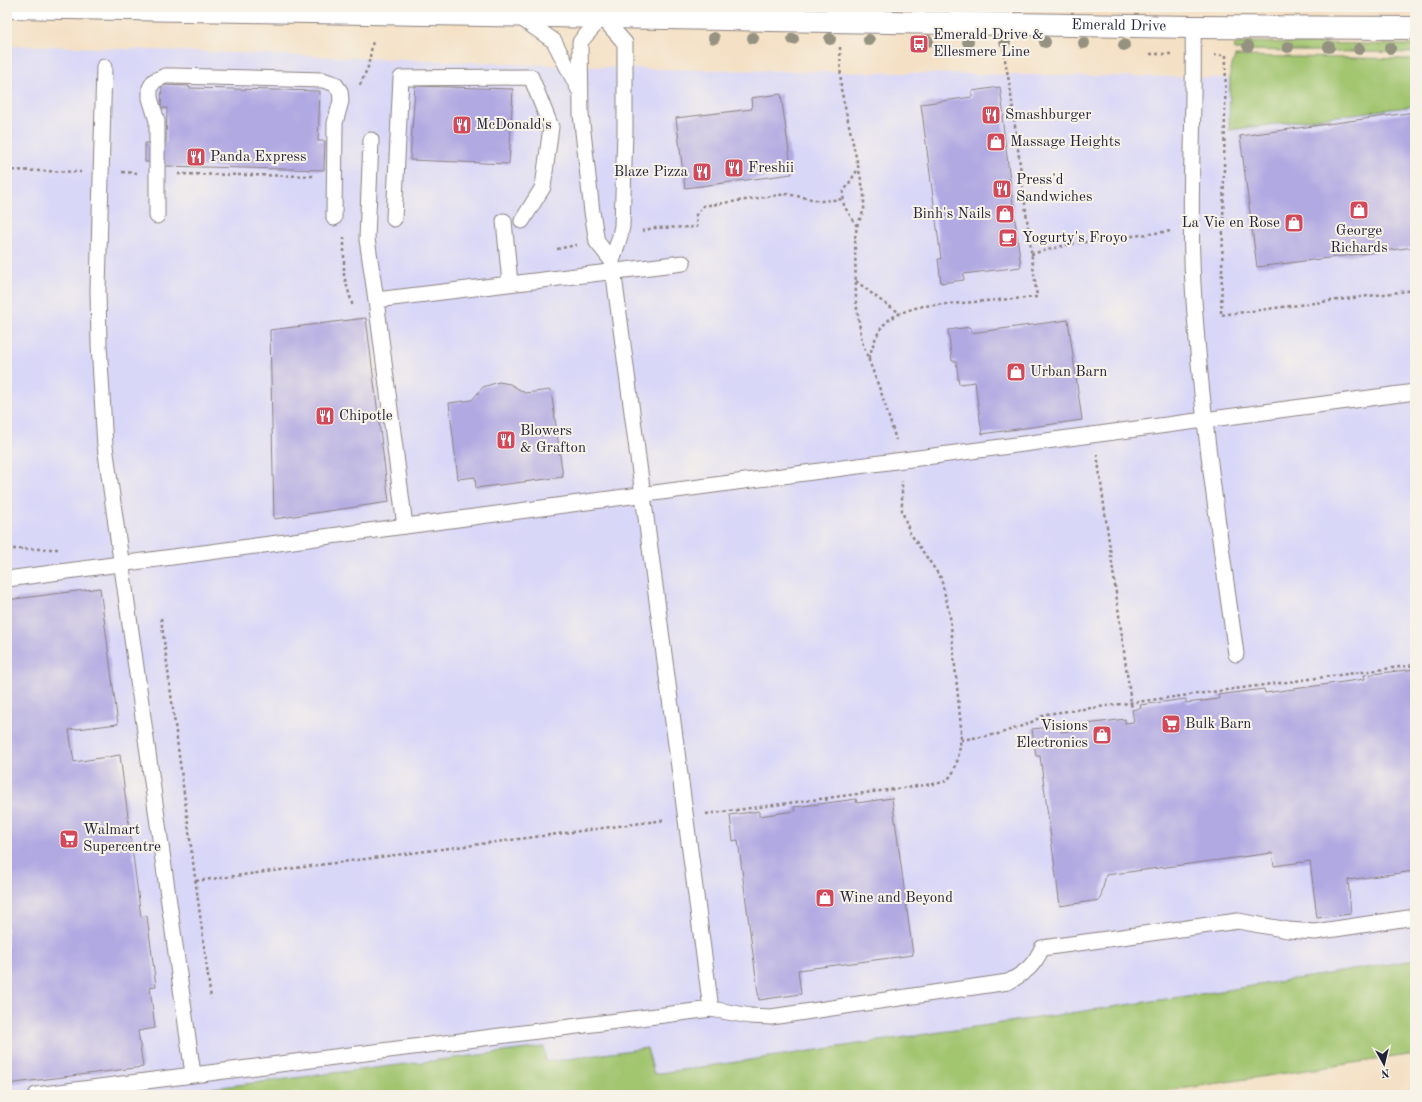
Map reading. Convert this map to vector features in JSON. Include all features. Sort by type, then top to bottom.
[{"type":"street","name":"Emerald Drive","points":[[7,7],[1193,27],[1415,28]]},
{"type":"lane","points":[[518,16],[554,41],[580,93]]},
{"type":"lane","points":[[613,266],[597,242],[592,212],[580,93],[580,42],[602,17],[625,43],[625,131],[622,226],[613,266],[711,1009]]},
{"type":"lane","points":[[1193,27],[1193,283],[1204,419],[1236,654]]},
{"type":"lane","points":[[104,67],[98,289],[99,344],[105,446],[193,1074]]},
{"type":"lane","points":[[157,216],[157,121],[150,98],[150,88],[154,81],[165,76],[173,76],[323,80],[335,84],[340,91],[341,101],[335,123],[334,218]]},
{"type":"lane","points":[[394,219],[401,78],[531,77],[550,128],[543,187],[522,221]]},
{"type":"lane","points":[[371,140],[367,239],[405,526]]},
{"type":"lane","points":[[504,221],[510,283]]},
{"type":"lane","points":[[376,300],[510,283],[613,266],[683,263]]},
{"type":"lane","points":[[7,579],[1415,392]]},
{"type":"lane","points":[[36,1095],[711,1009],[750,1016],[770,1017],[1008,982],[1024,973],[1037,959],[1042,948],[1238,921],[1288,930],[1315,932],[1415,917]]},
{"type":"path","points":[[196,881],[923,786],[942,782],[948,779],[953,771],[961,740],[950,616],[941,578],[910,533],[902,511],[900,460],[896,437],[862,342],[856,302],[855,238],[857,226],[864,210],[864,193],[841,89],[840,47]]},
{"type":"path","points":[[868,358],[874,341],[884,324],[892,316],[900,313],[924,306],[1037,297],[1010,87],[1003,49]]},
{"type":"path","points":[[857,226],[844,206],[843,193],[858,169]]},
{"type":"path","points":[[620,236],[653,228],[697,227],[696,215],[703,206],[787,194],[821,200],[844,199]]},
{"type":"path","points":[[1223,226],[1221,315],[1415,290]]},
{"type":"path","points":[[558,249],[597,242]]},
{"type":"path","points":[[856,280],[880,300],[900,313]]},
{"type":"path","points":[[1094,434],[1132,710]]},
{"type":"path","points":[[7,549],[63,549]]},
{"type":"path","points":[[161,618],[211,999]]},
{"type":"path","points":[[961,740],[998,734],[1028,724],[1046,714],[1415,665]]},
{"type":"path","points":[[826,798],[827,803]]},
{"type":"shaded area","points":[[7,46],[48,46],[651,69],[1228,78],[1415,79],[1415,960],[1221,991],[654,1075],[463,1095],[7,1095]]},
{"type":"green space","points":[[1250,42],[1415,45],[1415,53],[1234,50],[1235,44]]},
{"type":"green space","points":[[1235,56],[1415,59],[1415,106],[1229,130],[1230,72]]},
{"type":"green space","points":[[1415,960],[1415,1054],[1139,1095],[157,1095],[544,1047],[546,1062],[647,1048],[654,1074],[1221,991]]},
{"type":"building","points":[[162,85],[189,86],[189,88],[320,91],[318,141],[325,141],[324,170],[166,166],[166,162],[145,162],[145,143],[166,143],[167,108],[161,108]]},
{"type":"building","name":"McDonald's","points":[[415,86],[513,89],[509,164],[410,160]]},
{"type":"building","points":[[1000,87],[1004,117],[1002,117],[1021,267],[963,274],[964,280],[941,283],[938,259],[941,259],[921,104],[972,97],[972,91]]},
{"type":"building","points":[[781,94],[792,174],[685,188],[676,118],[752,109],[751,98]]},
{"type":"building","points":[[1415,112],[1415,247],[1257,267],[1240,136]]},
{"type":"building","name":"Chipotle","points":[[366,318],[389,502],[274,519],[270,330]]},
{"type":"building","name":"Urban Barn","points":[[1068,320],[1082,420],[982,434],[975,382],[959,384],[956,361],[952,361],[948,330],[971,327],[971,333]]},
{"type":"building","name":"Blowers & Grafton","points":[[499,382],[510,384],[525,393],[551,390],[563,477],[476,488],[475,477],[458,479],[449,403],[472,400],[483,387]]},
{"type":"building","name":"Walmart Supercentre","points":[[100,588],[118,724],[69,730],[74,762],[120,755],[141,917],[147,916],[156,986],[150,987],[155,1028],[138,1031],[143,1067],[7,1084],[7,600]]},
{"type":"building","points":[[1415,669],[1415,871],[1348,880],[1351,914],[1317,918],[1310,861],[1274,866],[1272,853],[1106,875],[1100,900],[1060,906],[1040,756],[1036,756],[1032,729],[1060,726],[1061,732],[1080,729],[1079,725],[1125,719],[1125,723],[1134,722],[1132,710],[1141,708],[1140,705],[1186,699],[1186,703],[1219,699],[1218,695],[1264,689],[1265,693],[1365,679],[1364,675]]},
{"type":"building","name":"Wine and Beyond","points":[[892,798],[913,955],[798,970],[801,994],[759,1000],[738,840],[733,841],[730,815],[759,811],[759,816],[795,811],[794,807],[856,799],[857,803]]},
{"type":"place","name":"Emerald Drive & Ellesmere Line","points":[[919,44]]},
{"type":"place","name":"Smashburger","points":[[991,115]]},
{"type":"place","name":"McDonald's","points":[[462,125]]},
{"type":"place","name":"Massage Heights","points":[[996,142]]},
{"type":"place","name":"Panda Express","points":[[196,157]]},
{"type":"place","name":"Freshii","points":[[734,168]]},
{"type":"place","name":"Blaze Pizza","points":[[702,172]]},
{"type":"place","name":"Press'd Sandwiches","points":[[1002,189]]},
{"type":"place","name":"George Richards","points":[[1359,210]]},
{"type":"place","name":"Binh's Nails","points":[[1005,214]]},
{"type":"place","name":"La Vie en Rose","points":[[1294,223]]},
{"type":"place","name":"Yogurty's Froyo","points":[[1008,238]]},
{"type":"place","name":"Urban Barn","points":[[1016,372]]},
{"type":"place","name":"Chipotle","points":[[325,416]]},
{"type":"place","name":"Blowers & Grafton","points":[[506,440]]},
{"type":"place","name":"Bulk Barn","points":[[1171,724]]},
{"type":"place","name":"Visions Electronics","points":[[1102,735]]},
{"type":"place","name":"Walmart Supercentre","points":[[69,839]]},
{"type":"place","name":"Wine and Beyond","points":[[825,898]]}]
